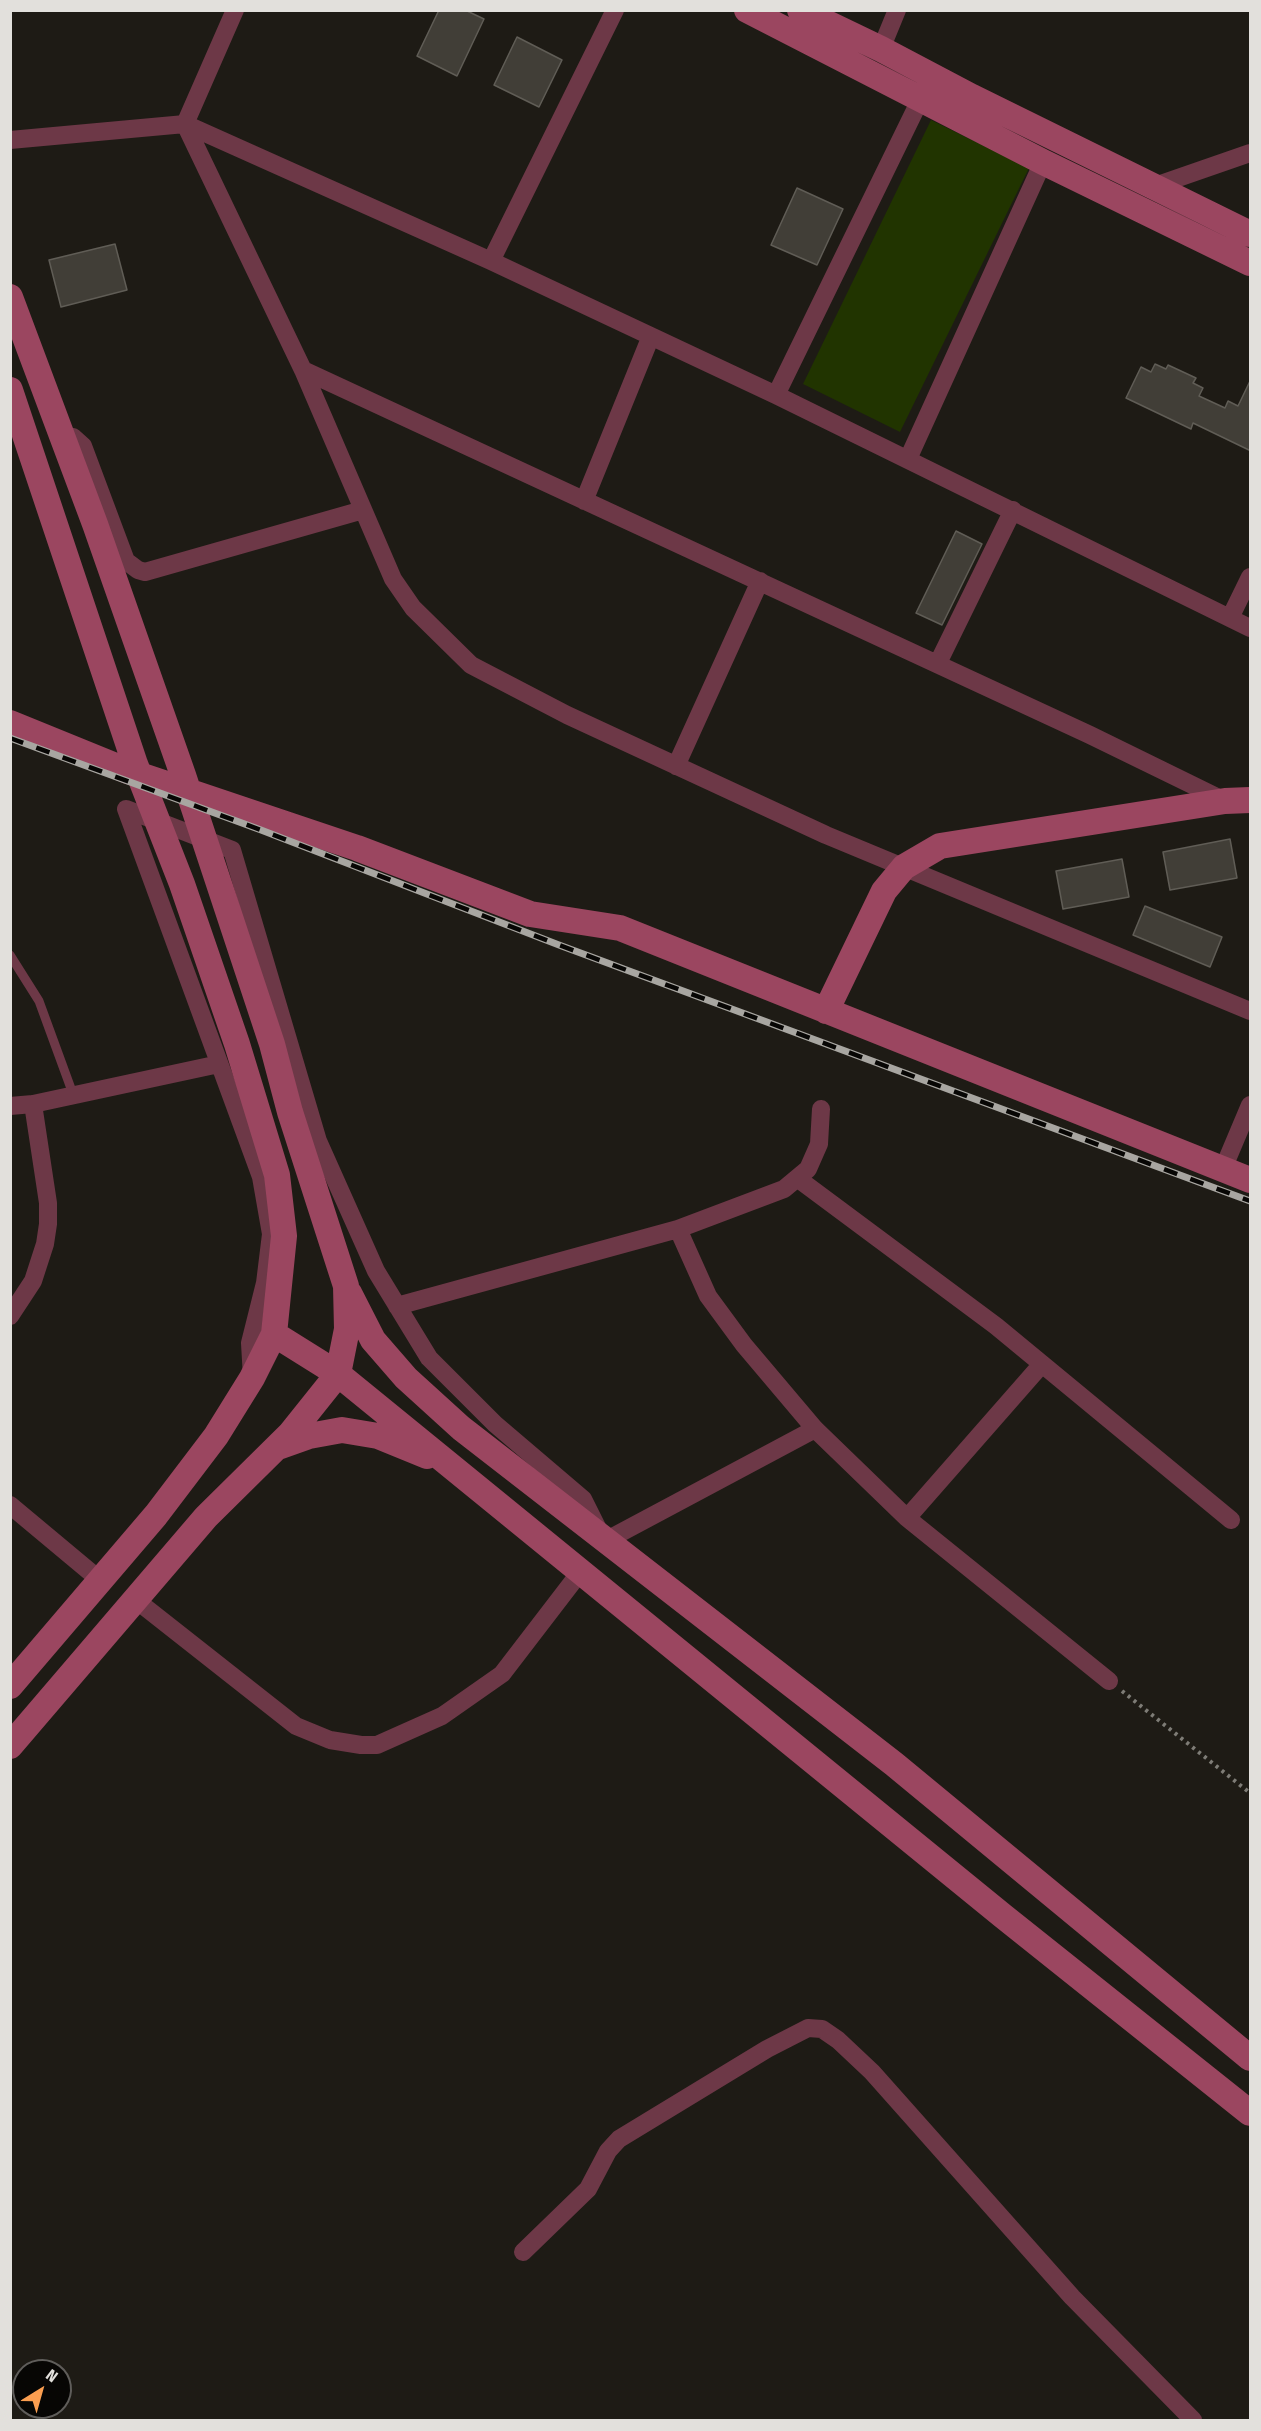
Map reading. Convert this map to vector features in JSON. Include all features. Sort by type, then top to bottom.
[{"type":"main road","points":[[747,10],[1043,162],[1251,263]]},
{"type":"main road","points":[[800,10],[1251,234]]},
{"type":"main road","points":[[10,297],[183,775],[272,1044],[290,1112],[346,1286],[373,1340],[406,1378],[461,1428],[894,1764],[1251,2058]]},
{"type":"main road","points":[[10,390],[135,764],[182,884],[237,1044],[277,1175],[285,1236],[274,1334],[252,1378],[216,1436],[156,1515],[10,1686]]},
{"type":"main road","points":[[10,723],[128,771],[357,848],[530,914],[620,928],[1251,1180]]},
{"type":"main road","points":[[826,1011],[884,891],[904,867],[940,846],[1225,801],[1251,800]]},
{"type":"main road","points":[[10,1746],[206,1517],[290,1434],[338,1374],[347,1329],[346,1286]]},
{"type":"main road","points":[[274,1334],[338,1374],[1003,1916],[1251,2113]]},
{"type":"main road","points":[[275,1449],[309,1436],[342,1430],[378,1436],[416,1450],[457,1470]]},
{"type":"main road","points":[[580,1571],[604,1538]]},
{"type":"street","points":[[235,10],[185,124],[303,370],[393,579],[412,608],[471,665],[567,715],[826,835],[1251,1011]]},
{"type":"street","points":[[491,261],[615,10]]},
{"type":"street","points":[[881,49],[897,10]]},
{"type":"street","points":[[776,395],[921,98]]},
{"type":"street","points":[[10,140],[185,124],[491,261],[776,395],[1251,628]]},
{"type":"street","points":[[1152,186],[1251,153]]},
{"type":"street","points":[[908,459],[1043,162]]},
{"type":"street","points":[[584,501],[651,336]]},
{"type":"street","points":[[303,370],[938,663],[1225,801]]},
{"type":"street","points":[[62,436],[73,436],[83,446],[126,561],[145,572],[363,510]]},
{"type":"street","points":[[938,663],[1013,510]]},
{"type":"street","points":[[1230,618],[1251,577]]},
{"type":"street","points":[[676,766],[759,581]]},
{"type":"street","points":[[252,1378],[250,1343],[265,1283],[271,1234],[261,1177],[126,809],[232,850],[318,1141],[376,1271],[429,1358],[495,1424],[583,1499],[604,1538],[815,1429]]},
{"type":"street","points":[[10,1106],[33,1104],[219,1064]]},
{"type":"street","points":[[10,1316],[33,1281],[45,1244],[48,1224],[48,1203],[33,1104]]},
{"type":"street","points":[[1223,1169],[1251,1105]]},
{"type":"street","points":[[397,1306],[678,1229],[784,1189],[808,1168],[819,1144],[821,1109]]},
{"type":"street","points":[[797,1178],[996,1326],[1232,1520]]},
{"type":"street","points":[[678,1229],[708,1296],[744,1345],[815,1429],[907,1518],[1109,1681]]},
{"type":"street","points":[[907,1518],[1042,1364]]},
{"type":"street","points":[[10,1505],[100,1581]]},
{"type":"street","points":[[136,1600],[296,1726],[330,1740],[353,1745],[377,1745],[442,1716],[502,1674],[580,1571]]},
{"type":"street","points":[[523,2252],[588,2189],[608,2151],[619,2139],[767,2049],[808,2028],[822,2029],[838,2040],[872,2073],[1072,2297],[1193,2421]]},
{"type":"lane","points":[[10,955],[39,1001],[73,1094]]},
{"type":"path","points":[[1109,1681],[1251,1793]]},
{"type":"green space","points":[[931,120],[1029,168],[900,432],[803,384]]},
{"type":"building","points":[[439,10],[465,10],[484,19],[457,76],[417,56]]},
{"type":"building","points":[[517,37],[562,60],[539,107],[494,85]]},
{"type":"building","points":[[797,188],[843,209],[817,265],[771,245]]},
{"type":"building","points":[[115,244],[127,290],[61,307],[49,260]]},
{"type":"building","points":[[1155,364],[1166,369],[1168,365],[1196,378],[1193,383],[1203,388],[1199,396],[1225,408],[1228,401],[1238,406],[1251,379],[1251,451],[1193,423],[1191,429],[1126,398],[1141,367],[1151,372]]},
{"type":"building","points":[[956,531],[982,544],[942,625],[916,613]]},
{"type":"building","points":[[1230,839],[1237,878],[1170,890],[1163,852]]},
{"type":"building","points":[[1122,859],[1129,897],[1063,909],[1056,871]]},
{"type":"building","points":[[1145,906],[1222,937],[1210,967],[1133,935]]},
{"type":"railway","points":[[10,738],[261,830],[559,945],[1250,1201]]}]
